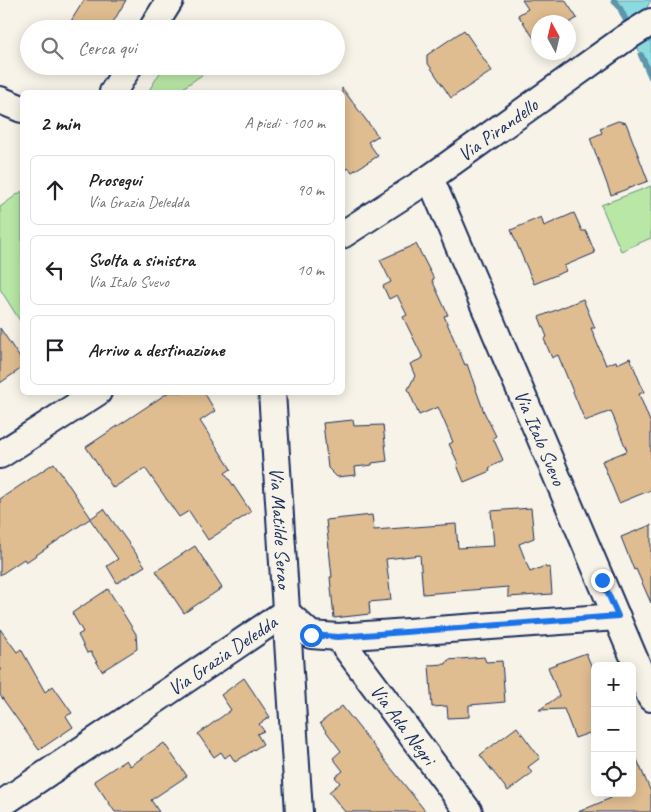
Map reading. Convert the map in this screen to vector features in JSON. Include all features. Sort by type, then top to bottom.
[{"type":"street","points":[[158,20],[170,0]]},
{"type":"street","name":"Via Pirandello","points":[[345,233],[430,178],[640,29]]},
{"type":"street","points":[[114,90],[123,75]]},
{"type":"street","points":[[0,100],[20,108]]},
{"type":"street","name":"Via Italo Svevo","points":[[430,178],[618,616],[651,698]]},
{"type":"street","points":[[0,456],[93,395]]},
{"type":"street","name":"Via Matilde Serao","points":[[272,395],[300,812]]},
{"type":"street","name":"Via Grazia Deledda","points":[[0,805],[286,612],[311,635],[338,637],[618,616]]},
{"type":"street","name":"Via Ada Negri","points":[[338,637],[469,812]]},
{"type":"green space","points":[[158,75],[202,75],[180,90],[149,90]]},
{"type":"green space","points":[[651,186],[651,238],[621,251],[601,205]]},
{"type":"green space","points":[[20,192],[20,321],[0,289],[0,207]]},
{"type":"water","points":[[614,0],[651,0],[644,13],[651,24],[651,77],[620,8]]},
{"type":"building","points":[[84,0],[126,0],[114,20],[72,20]]},
{"type":"building","points":[[522,0],[565,0],[575,15],[531,15],[531,34],[518,15],[528,9]]},
{"type":"building","points":[[464,30],[492,71],[451,98],[427,62],[427,55]]},
{"type":"building","points":[[345,92],[378,136],[368,142],[378,156],[352,172],[349,168],[345,170]]},
{"type":"building","points":[[618,121],[626,123],[648,181],[611,195],[590,138],[602,133],[600,128]]},
{"type":"building","points":[[574,213],[582,231],[586,231],[595,253],[564,266],[566,271],[534,284],[511,230],[541,217],[544,226]]},
{"type":"building","points":[[416,244],[434,279],[432,280],[448,315],[444,316],[465,365],[467,364],[484,412],[496,436],[493,438],[503,460],[489,468],[490,471],[464,482],[449,444],[453,442],[438,407],[419,415],[408,389],[415,376],[410,364],[423,358],[403,317],[407,315],[397,295],[389,299],[383,286],[391,282],[380,260]]},
{"type":"building","points":[[583,299],[595,328],[591,328],[606,365],[616,361],[617,364],[630,358],[644,392],[639,394],[651,424],[651,490],[619,503],[602,461],[627,451],[611,411],[585,421],[558,355],[552,358],[544,339],[547,337],[539,317]]},
{"type":"building","points":[[0,328],[20,358],[20,369],[0,383]]},
{"type":"building","points":[[164,395],[206,395],[215,411],[200,421],[231,469],[225,473],[251,512],[208,540],[189,511],[179,517],[145,468],[113,488],[86,447]]},
{"type":"building","points":[[353,420],[354,426],[383,425],[387,461],[355,467],[356,475],[337,477],[328,468],[323,423]]},
{"type":"building","points":[[54,463],[91,518],[26,562],[24,559],[0,575],[0,499]]},
{"type":"building","points":[[531,508],[534,538],[519,544],[530,572],[545,566],[546,568],[550,567],[552,594],[508,597],[508,587],[423,594],[420,555],[386,559],[391,600],[369,602],[370,614],[334,618],[326,520],[372,515],[374,530],[456,524],[458,548],[494,546],[491,511]]},
{"type":"building","points":[[104,509],[145,566],[117,583],[107,566],[118,559],[90,519]]},
{"type":"building","points":[[651,525],[651,603],[636,569],[634,570],[621,537]]},
{"type":"building","points":[[195,546],[222,588],[184,613],[156,571]]},
{"type":"building","points":[[108,589],[136,634],[137,649],[102,671],[91,652],[87,653],[78,635],[83,632],[72,613]]},
{"type":"building","points":[[0,629],[17,652],[21,649],[45,692],[53,686],[72,713],[66,716],[73,727],[39,750],[0,695]]},
{"type":"building","points":[[586,653],[591,665],[591,732],[575,738],[564,709],[539,710],[559,696],[548,667]]},
{"type":"building","points":[[484,657],[486,662],[502,661],[505,702],[469,705],[469,717],[448,718],[447,706],[432,707],[429,665],[446,664],[448,660]]},
{"type":"building","points":[[244,678],[270,717],[259,724],[264,731],[257,734],[263,744],[235,762],[230,754],[225,758],[221,752],[214,757],[198,734],[231,710],[221,695]]},
{"type":"building","points":[[342,706],[426,812],[345,812],[329,792],[340,783],[335,777],[343,771],[333,758],[341,751],[320,723]]},
{"type":"building","points":[[517,727],[540,758],[528,767],[532,773],[508,791],[480,755]]},
{"type":"building","points":[[164,743],[187,776],[151,800],[159,812],[115,812],[94,781],[126,760],[130,766]]},
{"type":"building","points":[[636,757],[651,792],[651,812],[578,812],[611,798],[636,797]]},
{"type":"waterway","points":[[614,0],[629,27]]},
{"type":"waterway","points":[[641,55],[651,77]]},
{"type":"route","points":[[311,635],[338,637],[618,616],[602,580]]}]
